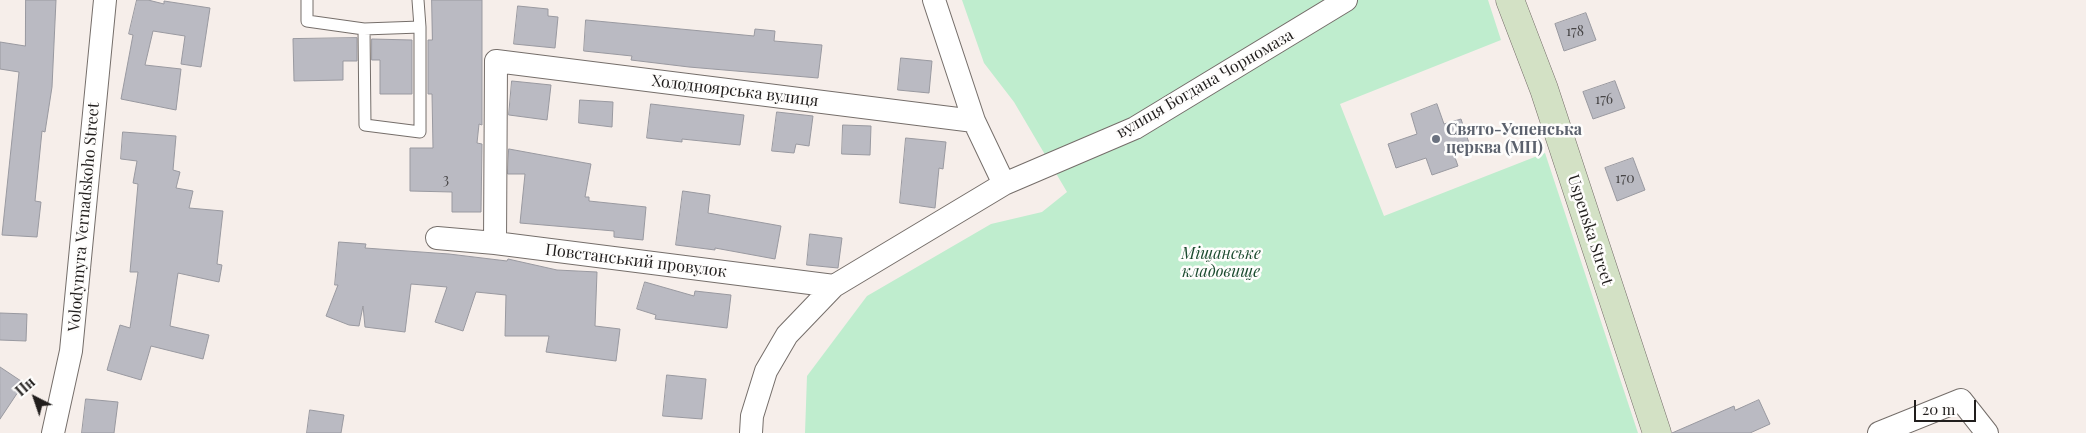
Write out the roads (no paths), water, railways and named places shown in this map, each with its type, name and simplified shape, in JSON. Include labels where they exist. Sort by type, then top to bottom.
[{"type":"street","name":"Volodymyra Vernadskoho Street","points":[[53,433],[71,352],[105,0]]},
{"type":"street","points":[[934,0],[974,121],[1004,184]]},
{"type":"street","name":"вулиця Богдана Чорномаза","points":[[751,433],[752,416],[766,371],[787,335],[834,286],[1004,184],[1135,128],[1346,0]]},
{"type":"street","name":"Uspenska Street","points":[[1510,0],[1544,89],[1657,433]]},
{"type":"street","name":"Холодноярська вулиця","points":[[495,243],[496,61],[974,121]]},
{"type":"street","name":"Повстанський провулок","points":[[438,238],[495,243],[834,286]]},
{"type":"street","points":[[1879,433],[1962,400],[1987,433]]},
{"type":"lane","points":[[308,0],[307,21],[364,29],[420,27]]},
{"type":"lane","points":[[364,29],[364,125],[420,132],[420,27],[418,0]]},
{"type":"place","name":"Свято-Успенська церква (МП)","points":[[1436,139]]},
{"type":"park label","name":"Міщанське кладовище","points":[[1221,263]]}]
